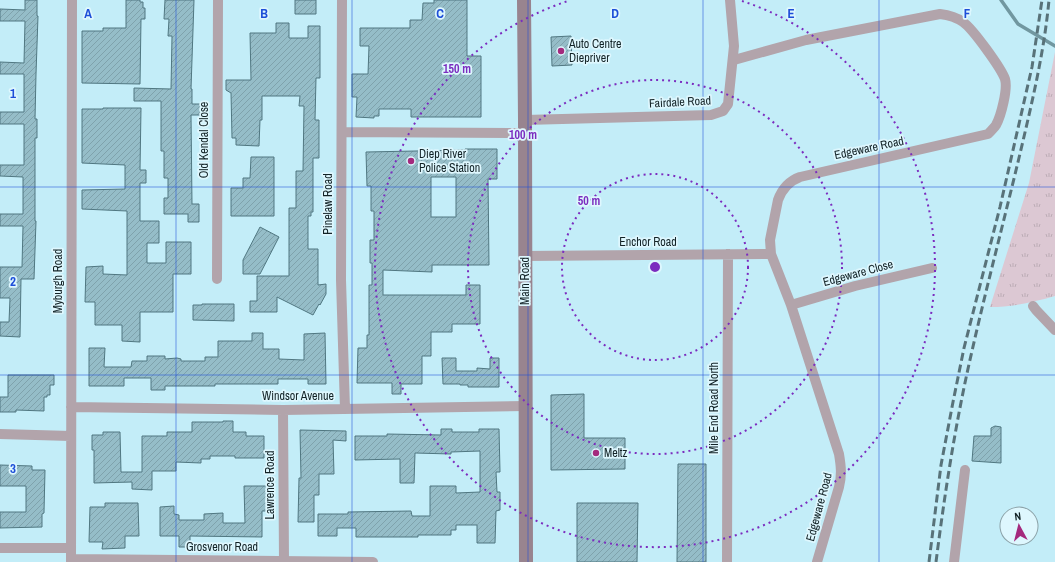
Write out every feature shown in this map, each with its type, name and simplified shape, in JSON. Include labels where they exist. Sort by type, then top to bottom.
[{"type":"main road","name":"Main Road","points":[[524,0],[526,562]]},
{"type":"street","name":"Myburgh Road","points":[[71,561],[72,0]]},
{"type":"street","name":"Old Kendal Close","points":[[217,280],[218,0]]},
{"type":"street","name":"Pinelaw Road","points":[[342,0],[341,280],[345,409]]},
{"type":"street","name":"Fairdale Road","points":[[342,132],[525,127],[717,114],[723,111],[728,104],[734,60],[730,0]]},
{"type":"street","name":"Edgeware Road","points":[[734,60],[806,40],[940,14],[954,17],[962,21],[972,31],[1005,80],[1006,89],[1000,117],[996,126],[988,134],[805,175],[793,180],[780,194],[770,240],[771,254],[790,305],[842,469],[841,482],[817,562]]},
{"type":"street","name":"Mile End Road North","points":[[727,562],[728,254]]},
{"type":"street","name":"Enchor Road","points":[[525,256],[771,254]]},
{"type":"street","name":"Edgeware Close","points":[[790,305],[855,286],[932,268]]},
{"type":"street","points":[[1033,306],[1055,330]]},
{"type":"street","name":"Windsor Avenue","points":[[71,407],[283,410],[526,406]]},
{"type":"street","name":"Lawrence Road","points":[[283,410],[284,561]]},
{"type":"street","points":[[0,434],[71,436]]},
{"type":"street","points":[[954,562],[965,470]]},
{"type":"street","points":[[0,548],[71,548]]},
{"type":"street","name":"Grosvenor Road","points":[[71,561],[373,562]]},
{"type":"green space","points":[[1055,52],[1055,296],[1023,304],[990,307],[1029,183]]},
{"type":"building","points":[[25,0],[37,0],[38,16],[35,119],[37,119],[37,138],[35,138],[36,221],[34,279],[21,279],[20,337],[0,336],[0,322],[9,322],[10,298],[0,298],[0,267],[22,267],[23,226],[0,226],[0,214],[23,214],[23,177],[0,176],[0,165],[24,165],[24,124],[0,124],[0,112],[24,112],[24,74],[0,74],[0,62],[24,63],[25,21],[0,21],[0,9],[25,10]]},
{"type":"building","points":[[126,0],[140,0],[140,2],[143,2],[143,8],[145,8],[145,19],[141,19],[140,84],[82,83],[82,31],[103,31],[103,28],[126,28]]},
{"type":"building","points":[[165,0],[194,0],[191,89],[192,104],[203,104],[203,115],[191,115],[192,204],[199,204],[199,222],[188,222],[188,214],[164,214],[164,198],[168,198],[168,178],[164,178],[164,151],[161,151],[161,101],[134,101],[134,88],[171,89],[172,36],[168,36],[169,19],[164,19]]},
{"type":"building","points":[[295,0],[316,0],[316,14],[295,14]]},
{"type":"building","points":[[434,0],[467,0],[467,56],[481,56],[481,117],[411,117],[411,109],[379,109],[379,116],[374,116],[374,118],[356,117],[357,97],[352,97],[352,74],[368,74],[369,46],[360,46],[360,28],[410,28],[410,20],[422,20],[423,3],[434,3]]},
{"type":"building","points":[[276,23],[289,23],[289,38],[308,38],[308,26],[320,26],[320,78],[316,78],[315,120],[319,120],[319,158],[313,158],[313,212],[311,212],[311,216],[308,216],[308,249],[318,249],[318,285],[326,284],[326,294],[313,315],[277,297],[277,312],[250,312],[250,301],[257,301],[257,276],[289,276],[289,208],[296,208],[296,171],[303,171],[304,106],[299,106],[300,96],[262,96],[262,120],[260,120],[259,146],[236,145],[236,138],[232,138],[231,93],[226,90],[226,80],[251,80],[250,33],[276,33]]},
{"type":"building","name":"Auto Centre Diepriver","points":[[571,36],[572,65],[552,66],[551,37]]},
{"type":"building","points":[[141,108],[140,170],[146,170],[146,183],[140,183],[140,221],[159,221],[159,243],[147,243],[147,263],[166,263],[166,242],[191,242],[191,274],[173,274],[173,312],[140,312],[140,342],[122,341],[122,325],[95,325],[95,302],[85,302],[86,267],[103,266],[103,274],[127,275],[127,211],[82,209],[82,190],[125,189],[125,165],[82,163],[82,109]]},
{"type":"building","points":[[497,149],[497,179],[488,179],[489,265],[432,265],[432,272],[383,270],[383,295],[466,295],[466,285],[480,285],[480,324],[452,324],[452,332],[431,332],[431,356],[422,356],[422,384],[401,384],[401,394],[392,394],[392,383],[357,383],[358,348],[367,348],[367,335],[369,335],[369,285],[372,285],[370,240],[374,240],[374,211],[371,211],[371,186],[367,186],[366,152]],"holes":[[[431,177],[456,177],[456,217],[431,217]]]},
{"type":"building","points":[[251,157],[274,157],[274,216],[231,216],[231,188],[243,188],[243,178],[250,178]]},
{"type":"building","points":[[260,227],[279,237],[260,274],[243,274],[243,260]]},
{"type":"building","points":[[234,304],[234,321],[193,320],[193,305]]},
{"type":"building","points":[[252,333],[263,333],[263,349],[279,349],[279,359],[304,360],[304,334],[325,333],[326,384],[308,384],[308,379],[278,379],[278,384],[165,386],[165,390],[151,390],[151,378],[124,378],[124,386],[89,386],[89,348],[105,348],[104,367],[131,367],[132,361],[147,361],[147,356],[165,356],[165,359],[177,358],[181,359],[181,361],[205,361],[205,357],[218,357],[218,341],[252,341]]},
{"type":"building","points":[[442,358],[456,358],[456,371],[477,371],[477,368],[490,369],[490,358],[499,358],[499,387],[468,387],[468,385],[460,384],[443,384]]},
{"type":"building","points":[[8,375],[54,375],[54,385],[50,385],[50,395],[44,397],[44,411],[16,410],[16,412],[0,412],[0,397],[8,397]]},
{"type":"building","points":[[584,394],[584,438],[625,438],[625,469],[551,470],[551,395]]},
{"type":"building","points":[[233,421],[233,432],[246,432],[246,436],[264,436],[264,458],[210,456],[210,459],[201,459],[201,463],[176,462],[176,471],[152,471],[152,490],[132,489],[132,482],[94,483],[94,450],[92,450],[92,435],[103,435],[103,432],[120,432],[121,472],[142,472],[142,436],[167,436],[167,432],[192,432],[192,422]]},
{"type":"building","points":[[995,426],[1001,427],[1001,463],[972,461],[974,436],[991,436],[991,428]]},
{"type":"building","points":[[441,429],[452,429],[452,432],[479,432],[479,429],[499,429],[500,472],[496,472],[497,492],[500,492],[500,510],[496,511],[495,543],[477,543],[477,525],[456,525],[456,530],[451,530],[451,535],[418,535],[418,537],[356,537],[356,528],[337,528],[337,536],[318,536],[318,514],[411,511],[412,516],[430,516],[430,486],[456,486],[456,493],[480,492],[480,451],[451,452],[451,454],[415,453],[414,483],[400,483],[400,459],[355,460],[355,436],[387,436],[387,434],[441,435]]},
{"type":"building","points":[[300,430],[346,431],[346,441],[333,440],[334,474],[319,474],[319,495],[314,495],[314,522],[298,522],[299,478],[301,478]]},
{"type":"building","points":[[678,464],[706,464],[706,562],[677,562]]},
{"type":"building","points":[[0,465],[32,466],[32,470],[45,470],[44,513],[42,514],[42,527],[0,528],[0,512],[26,512],[26,486],[0,486]]},
{"type":"building","points":[[244,486],[272,486],[272,511],[262,511],[262,537],[190,536],[190,547],[179,547],[179,536],[160,536],[160,507],[174,506],[174,514],[179,515],[179,520],[204,520],[204,514],[223,513],[223,523],[245,523]]},
{"type":"building","points":[[105,503],[138,503],[139,536],[125,536],[125,548],[102,549],[103,542],[89,542],[90,507],[105,507]]},
{"type":"building","points":[[577,503],[638,503],[637,562],[577,562]]},
{"type":"waterway","points":[[1001,0],[1018,24],[1055,46]]},
{"type":"railway","points":[[929,562],[941,465],[953,402],[964,348],[1000,207],[1032,67],[1042,0]]},
{"type":"railway","points":[[936,562],[947,482],[966,377],[1033,96],[1043,48],[1049,0]]},
{"type":"place","name":"Auto Centre Diepriver","points":[[561,51]]},
{"type":"place","name":"Diep River Police Station","points":[[411,161]]},
{"type":"place","name":"Meltz","points":[[596,453]]}]
